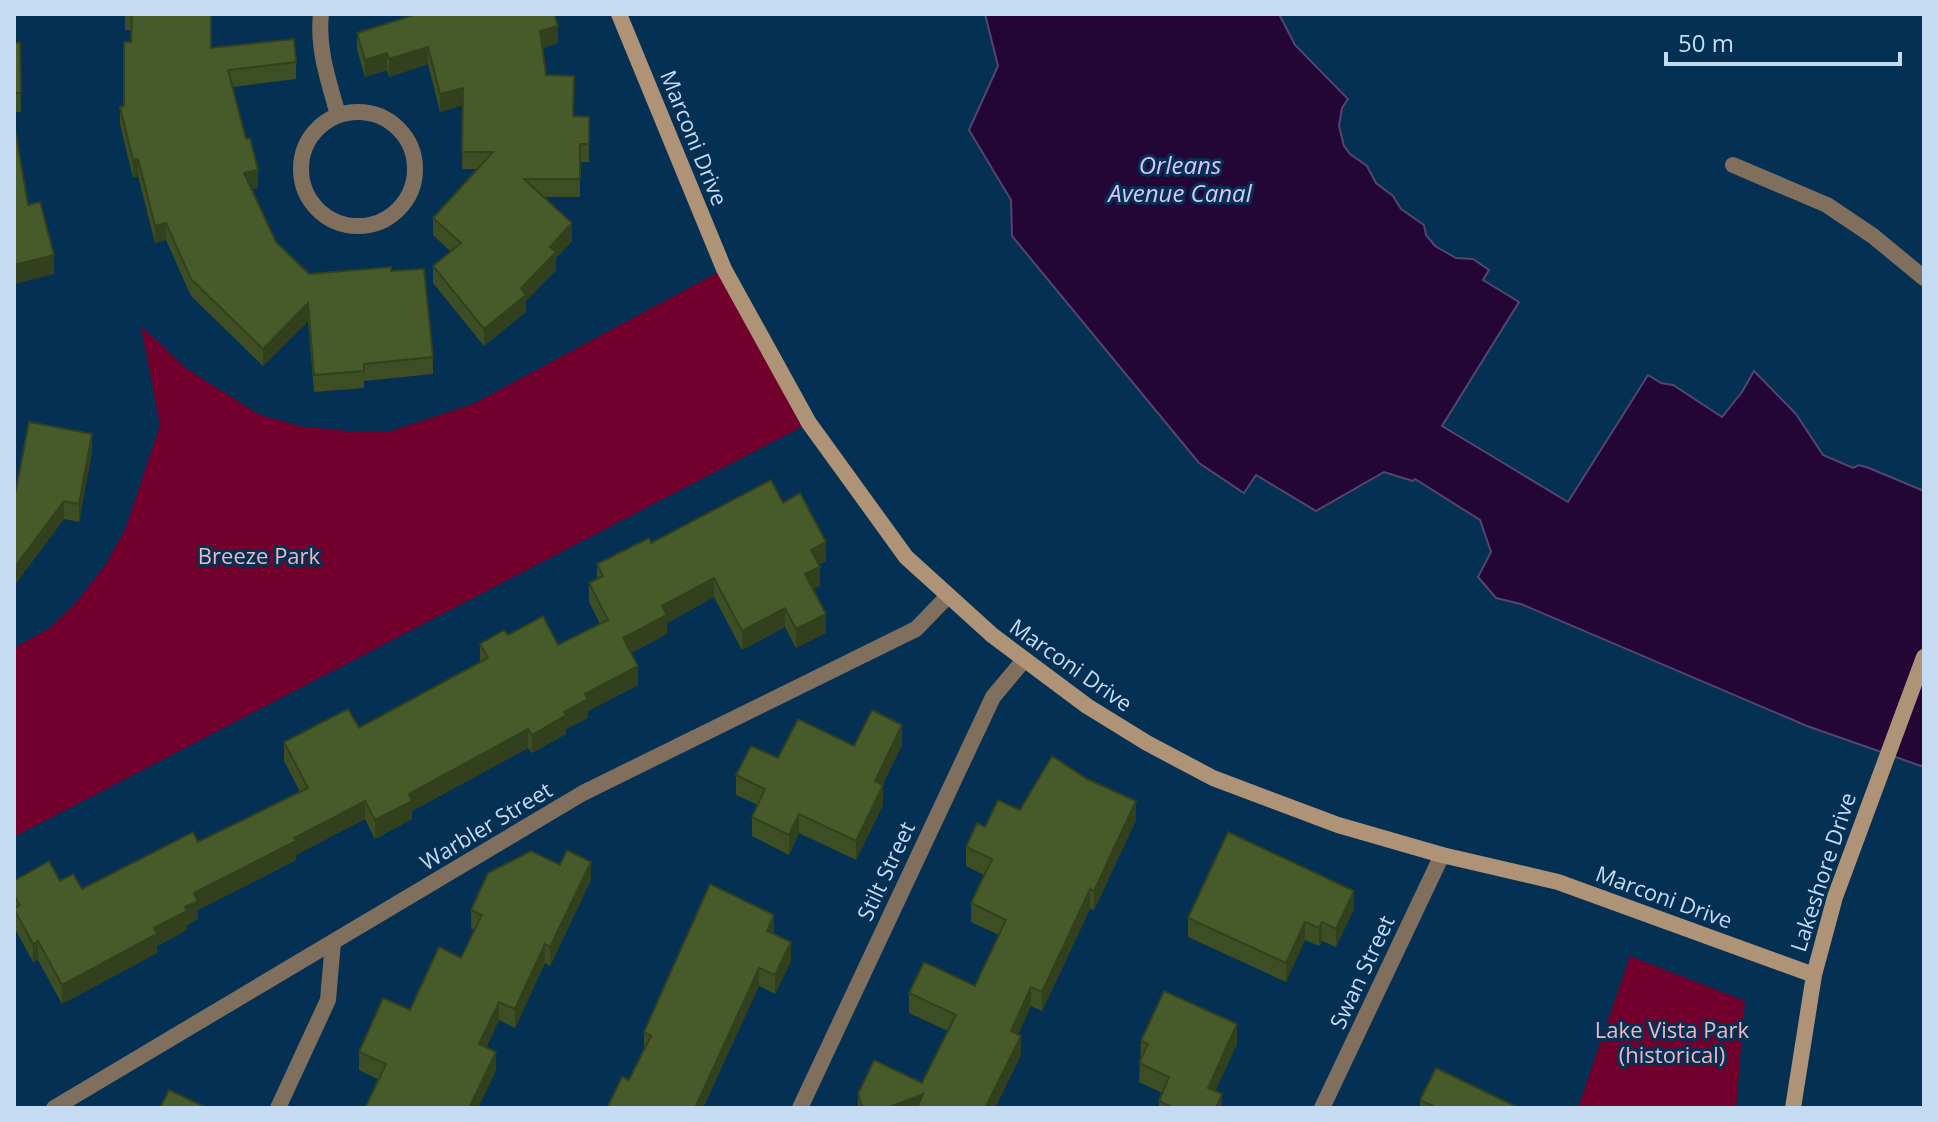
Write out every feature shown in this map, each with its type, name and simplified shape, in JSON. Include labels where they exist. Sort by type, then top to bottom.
[{"type":"street","points":[[321,14],[324,66],[338,115]]},
{"type":"street","name":"Marconi Drive","points":[[619,14],[724,269],[809,423],[906,557],[947,597],[1024,660],[1087,706],[1213,778],[1309,815],[1442,855],[1558,882],[1814,975]]},
{"type":"street","points":[[364,113],[388,120],[411,145],[415,179],[410,195],[400,210],[370,226],[353,227],[328,218],[310,201],[303,185],[301,168],[311,136],[338,115],[364,113]]},
{"type":"street","points":[[1733,165],[1827,205],[1873,236],[1924,278]]},
{"type":"street","name":"Warbler Street","points":[[54,1108],[583,793],[916,629],[947,597]]},
{"type":"street","name":"Lakeshore Drive","points":[[1793,1108],[1814,975],[1835,897],[1924,657]]},
{"type":"street","name":"Stilt Street","points":[[800,1108],[993,697],[1024,660]]},
{"type":"street","name":"Swan Street","points":[[1322,1108],[1442,855]]},
{"type":"street","points":[[278,1108],[328,1000],[333,942]]},
{"type":"green space","name":"Breeze Park","points":[[724,269],[809,423],[14,837],[14,648],[48,629],[75,604],[106,564],[126,527],[160,425],[141,326],[187,369],[258,414],[299,426],[391,431],[473,404]]},
{"type":"green space","name":"Lake Vista Park (historical)","points":[[1630,956],[1745,1001],[1736,1108],[1578,1108]]},
{"type":"water","name":"Orleans Avenue Canal","points":[[985,14],[1279,14],[1295,45],[1348,99],[1342,108],[1339,126],[1344,146],[1350,154],[1367,166],[1376,183],[1393,196],[1401,209],[1424,225],[1426,235],[1435,246],[1456,258],[1473,259],[1489,270],[1483,280],[1519,302],[1442,426],[1568,502],[1648,375],[1661,383],[1673,385],[1722,417],[1754,371],[1796,414],[1823,455],[1853,468],[1859,465],[1869,468],[1924,491],[1924,767],[1807,726],[1521,604],[1496,598],[1478,577],[1491,552],[1480,520],[1415,479],[1384,472],[1316,511],[1256,475],[1244,493],[1199,463],[1012,236],[1011,200],[969,130],[998,66]]},
{"type":"building","points":[[132,14],[211,14],[211,48],[294,39],[296,62],[228,70],[246,139],[250,138],[258,170],[244,173],[276,242],[309,274],[391,267],[391,271],[424,269],[433,357],[364,364],[364,371],[314,375],[308,303],[263,349],[191,279],[166,223],[155,226],[138,159],[133,160],[120,107],[124,106],[124,42],[131,42]]},
{"type":"building","points":[[417,14],[554,14],[558,26],[540,31],[546,75],[574,76],[573,116],[589,117],[589,144],[580,144],[580,179],[524,179],[572,223],[550,247],[556,252],[521,288],[526,295],[484,329],[433,266],[461,243],[433,218],[493,152],[462,152],[463,88],[440,94],[428,47],[389,59],[387,53],[365,60],[357,33]]},
{"type":"building","points":[[14,43],[20,43],[21,93],[14,93]]},
{"type":"building","points":[[14,123],[28,205],[40,202],[54,255],[14,265]]},
{"type":"building","points":[[29,422],[92,434],[79,504],[64,501],[14,568],[14,489]]},
{"type":"building","points":[[771,480],[783,503],[800,493],[826,542],[811,550],[820,567],[805,574],[826,614],[796,629],[785,608],[742,631],[714,578],[662,606],[667,615],[623,638],[638,666],[585,694],[588,699],[532,735],[528,729],[409,794],[412,801],[375,820],[365,801],[294,838],[296,841],[194,893],[198,901],[185,907],[187,911],[154,928],[157,934],[62,985],[38,941],[33,944],[14,909],[20,905],[14,895],[14,881],[49,861],[60,881],[73,874],[82,889],[193,832],[198,842],[308,788],[284,742],[348,709],[359,728],[488,658],[480,644],[504,630],[508,635],[543,616],[558,645],[608,620],[589,583],[603,576],[597,564],[649,538],[651,543]]},
{"type":"building","points":[[872,710],[902,725],[875,781],[883,785],[856,841],[799,814],[789,835],[752,817],[765,789],[736,775],[751,746],[778,758],[798,719],[854,746]]},
{"type":"building","points":[[1052,756],[1087,779],[1136,801],[1094,891],[1090,889],[1042,992],[1031,987],[1011,1031],[1021,1036],[985,1108],[917,1108],[923,1094],[887,1108],[862,1106],[858,1094],[874,1060],[922,1083],[956,1015],[909,993],[924,962],[975,986],[1006,920],[971,903],[992,859],[966,847],[977,823],[985,827],[998,800],[1020,810]]},
{"type":"building","points":[[1228,832],[1354,891],[1336,929],[1322,922],[1319,928],[1305,922],[1286,963],[1188,918]]},
{"type":"building","points":[[567,850],[591,862],[550,947],[545,944],[515,1009],[499,1002],[479,1044],[496,1052],[469,1108],[365,1108],[386,1064],[359,1052],[383,998],[410,1010],[439,947],[461,958],[482,915],[471,910],[488,873],[531,851],[560,865]]},
{"type":"building","points":[[710,884],[774,915],[767,931],[791,942],[775,975],[759,968],[695,1108],[607,1108],[622,1077],[629,1080],[651,1036],[644,1032]]},
{"type":"building","points":[[1164,991],[1237,1024],[1208,1088],[1222,1094],[1216,1108],[1174,1108],[1159,1101],[1169,1077],[1139,1063],[1148,1044],[1141,1041]]},
{"type":"building","points":[[1436,1068],[1519,1108],[1437,1108],[1420,1100]]},
{"type":"building","points":[[169,1090],[207,1108],[160,1108]]}]
